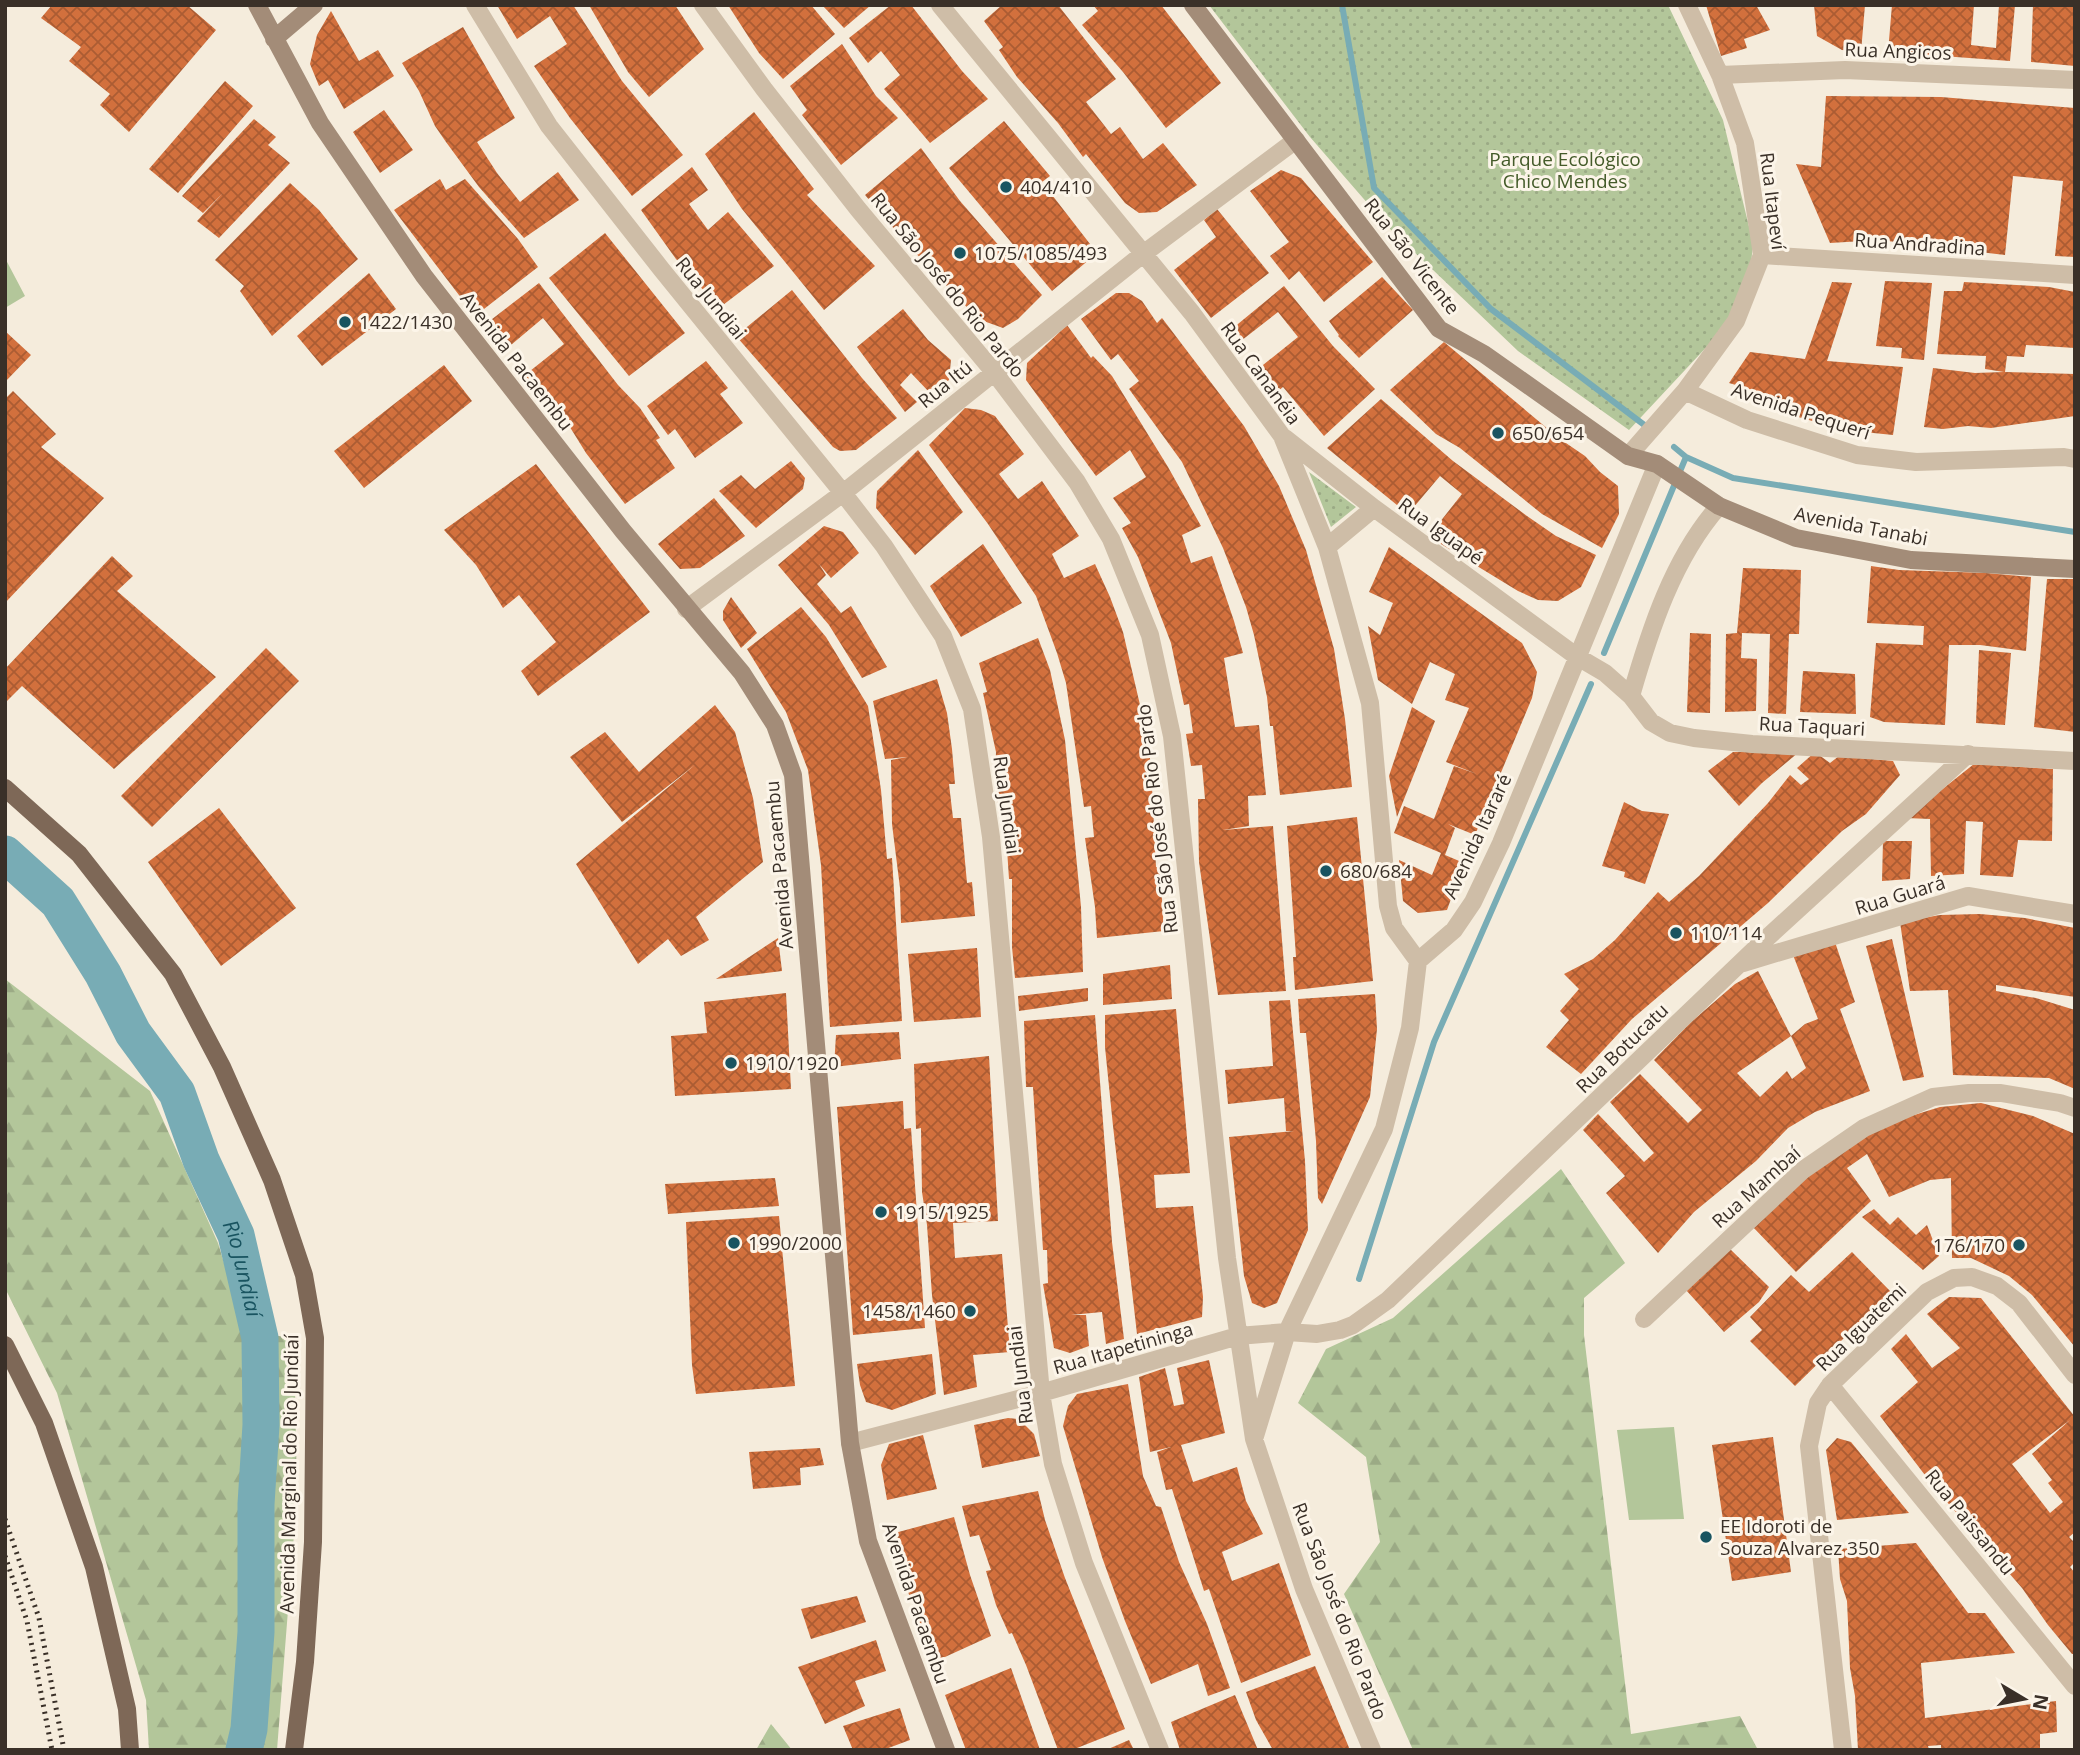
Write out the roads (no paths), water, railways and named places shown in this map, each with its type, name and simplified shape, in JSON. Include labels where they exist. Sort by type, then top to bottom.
[{"type":"main road","name":"Avenida Pacaembu","points":[[257,5],[320,123],[424,276],[533,418],[686,609],[742,673],[775,725],[793,775],[849,1443],[868,1541],[946,1750]]},
{"type":"main road","points":[[274,39],[314,5]]},
{"type":"main road","name":"Rua São Vicente","points":[[1193,5],[1439,329],[1484,354],[1628,456],[1657,464]]},
{"type":"main road","name":"Avenida Tanabi","points":[[1657,464],[1719,506],[1797,538],[1911,560],[2075,569]]},
{"type":"main road","name":"Avenida Marginal do Rio Jundiaí","points":[[5,788],[79,854],[173,974],[222,1067],[272,1180],[304,1275],[315,1338],[313,1542],[305,1661],[294,1750]]},
{"type":"main road","points":[[5,1345],[44,1423],[94,1567],[127,1709],[130,1750]]},
{"type":"street","name":"Rua Jundiai","points":[[475,5],[549,126],[662,271],[844,492],[884,546],[943,636],[972,709],[991,837],[1041,1393],[1053,1464],[1084,1563],[1160,1750]]},
{"type":"street","name":"Rua São José do Rio Pardo","points":[[703,5],[764,89],[858,209],[994,372],[1077,482],[1111,539],[1150,635],[1172,736],[1227,1258],[1254,1439],[1304,1589],[1372,1750]]},
{"type":"street","name":"Rua Cananéia","points":[[940,5],[1192,313],[1282,436],[1327,547],[1370,703],[1388,906],[1394,928],[1418,961]]},
{"type":"street","name":"Rua Itapeví","points":[[1628,456],[1685,391],[1736,321],[1762,255],[1745,143],[1720,75],[1687,5]]},
{"type":"street","name":"Rua Angicos","points":[[1720,75],[1845,70],[2075,80]]},
{"type":"street","name":"Rua Itú","points":[[686,609],[844,492],[1143,254],[1296,140]]},
{"type":"street","name":"Rua Andradina","points":[[1762,255],[2075,275]]},
{"type":"street","name":"Avenida Pequerí","points":[[1685,391],[1747,420],[1857,455],[1916,462],[2071,456]]},
{"type":"street","name":"Rua Iguapé","points":[[1282,436],[1374,508],[1576,656]]},
{"type":"street","name":"Avenida Itararé","points":[[1418,961],[1454,930],[1473,902],[1501,843],[1657,464]]},
{"type":"street","points":[[1631,696],[1649,635],[1675,574],[1704,523],[1719,506]]},
{"type":"street","points":[[1327,547],[1374,508]]},
{"type":"street","name":"Rua Taquari","points":[[1576,656],[1605,674],[1631,696],[1651,722],[1670,733],[1752,744],[2075,761]]},
{"type":"street","name":"Rua Botucatu","points":[[1287,1332],[1317,1334],[1340,1330],[1353,1325],[1388,1300],[1741,964],[1968,754]]},
{"type":"street","name":"Rua Guará","points":[[1741,964],[1968,896],[2075,914]]},
{"type":"street","points":[[1254,1439],[1287,1332],[1384,1129],[1410,1028],[1418,961]]},
{"type":"street","name":"Rua Mambaí","points":[[1644,1319],[1803,1170],[1864,1128],[1933,1097],[1969,1093],[2001,1093],[2075,1108]]},
{"type":"street","name":"Rua Iguatemi","points":[[1843,1750],[1809,1446],[1818,1404],[1830,1385],[1927,1292],[1954,1278],[1963,1277],[1972,1277],[1997,1286],[2019,1303],[2075,1376]]},
{"type":"street","name":"Rua Itapetininga","points":[[849,1443],[1041,1393],[1238,1336],[1287,1332]]},
{"type":"street","name":"Rua Paissandu","points":[[1830,1385],[2075,1686]]},
{"type":"waterway","points":[[1342,5],[1374,188],[1491,309],[1647,427]]},
{"type":"waterway","points":[[1674,447],[1686,457],[1733,478],[2075,532]]},
{"type":"waterway","points":[[1604,653],[1686,457]]},
{"type":"waterway","points":[[1359,1279],[1434,1042],[1591,684]]},
{"type":"waterway","name":"Rio Jundiaí","points":[[5,854],[58,902],[103,974],[133,1033],[177,1093],[201,1160],[236,1235],[260,1338],[261,1425],[256,1504],[256,1632],[249,1729],[244,1750]]},
{"type":"railway","points":[[5,1519],[39,1618],[64,1750]]},
{"type":"railway","points":[[5,1556],[27,1621],[52,1750]]},
{"type":"place","name":"404/410","points":[[1006,187]]},
{"type":"place","name":"1075/1085/493","points":[[960,253]]},
{"type":"place","name":"1422/1430","points":[[345,322]]},
{"type":"place","name":"650/654","points":[[1498,433]]},
{"type":"place","name":"680/684","points":[[1326,871]]},
{"type":"place","name":"110/114","points":[[1676,933]]},
{"type":"place","name":"1910/1920","points":[[731,1063]]},
{"type":"place","name":"1915/1925","points":[[881,1212]]},
{"type":"place","name":"1990/2000","points":[[734,1243]]},
{"type":"place","name":"176/170","points":[[2019,1245]]},
{"type":"place","name":"1458/1460","points":[[970,1311]]},
{"type":"place","name":"EE Idoroti de Souza Alvarez 350","points":[[1706,1537]]},
{"type":"park label","name":"Parque Ecológico Chico Mendes","points":[[1565,170]]}]
